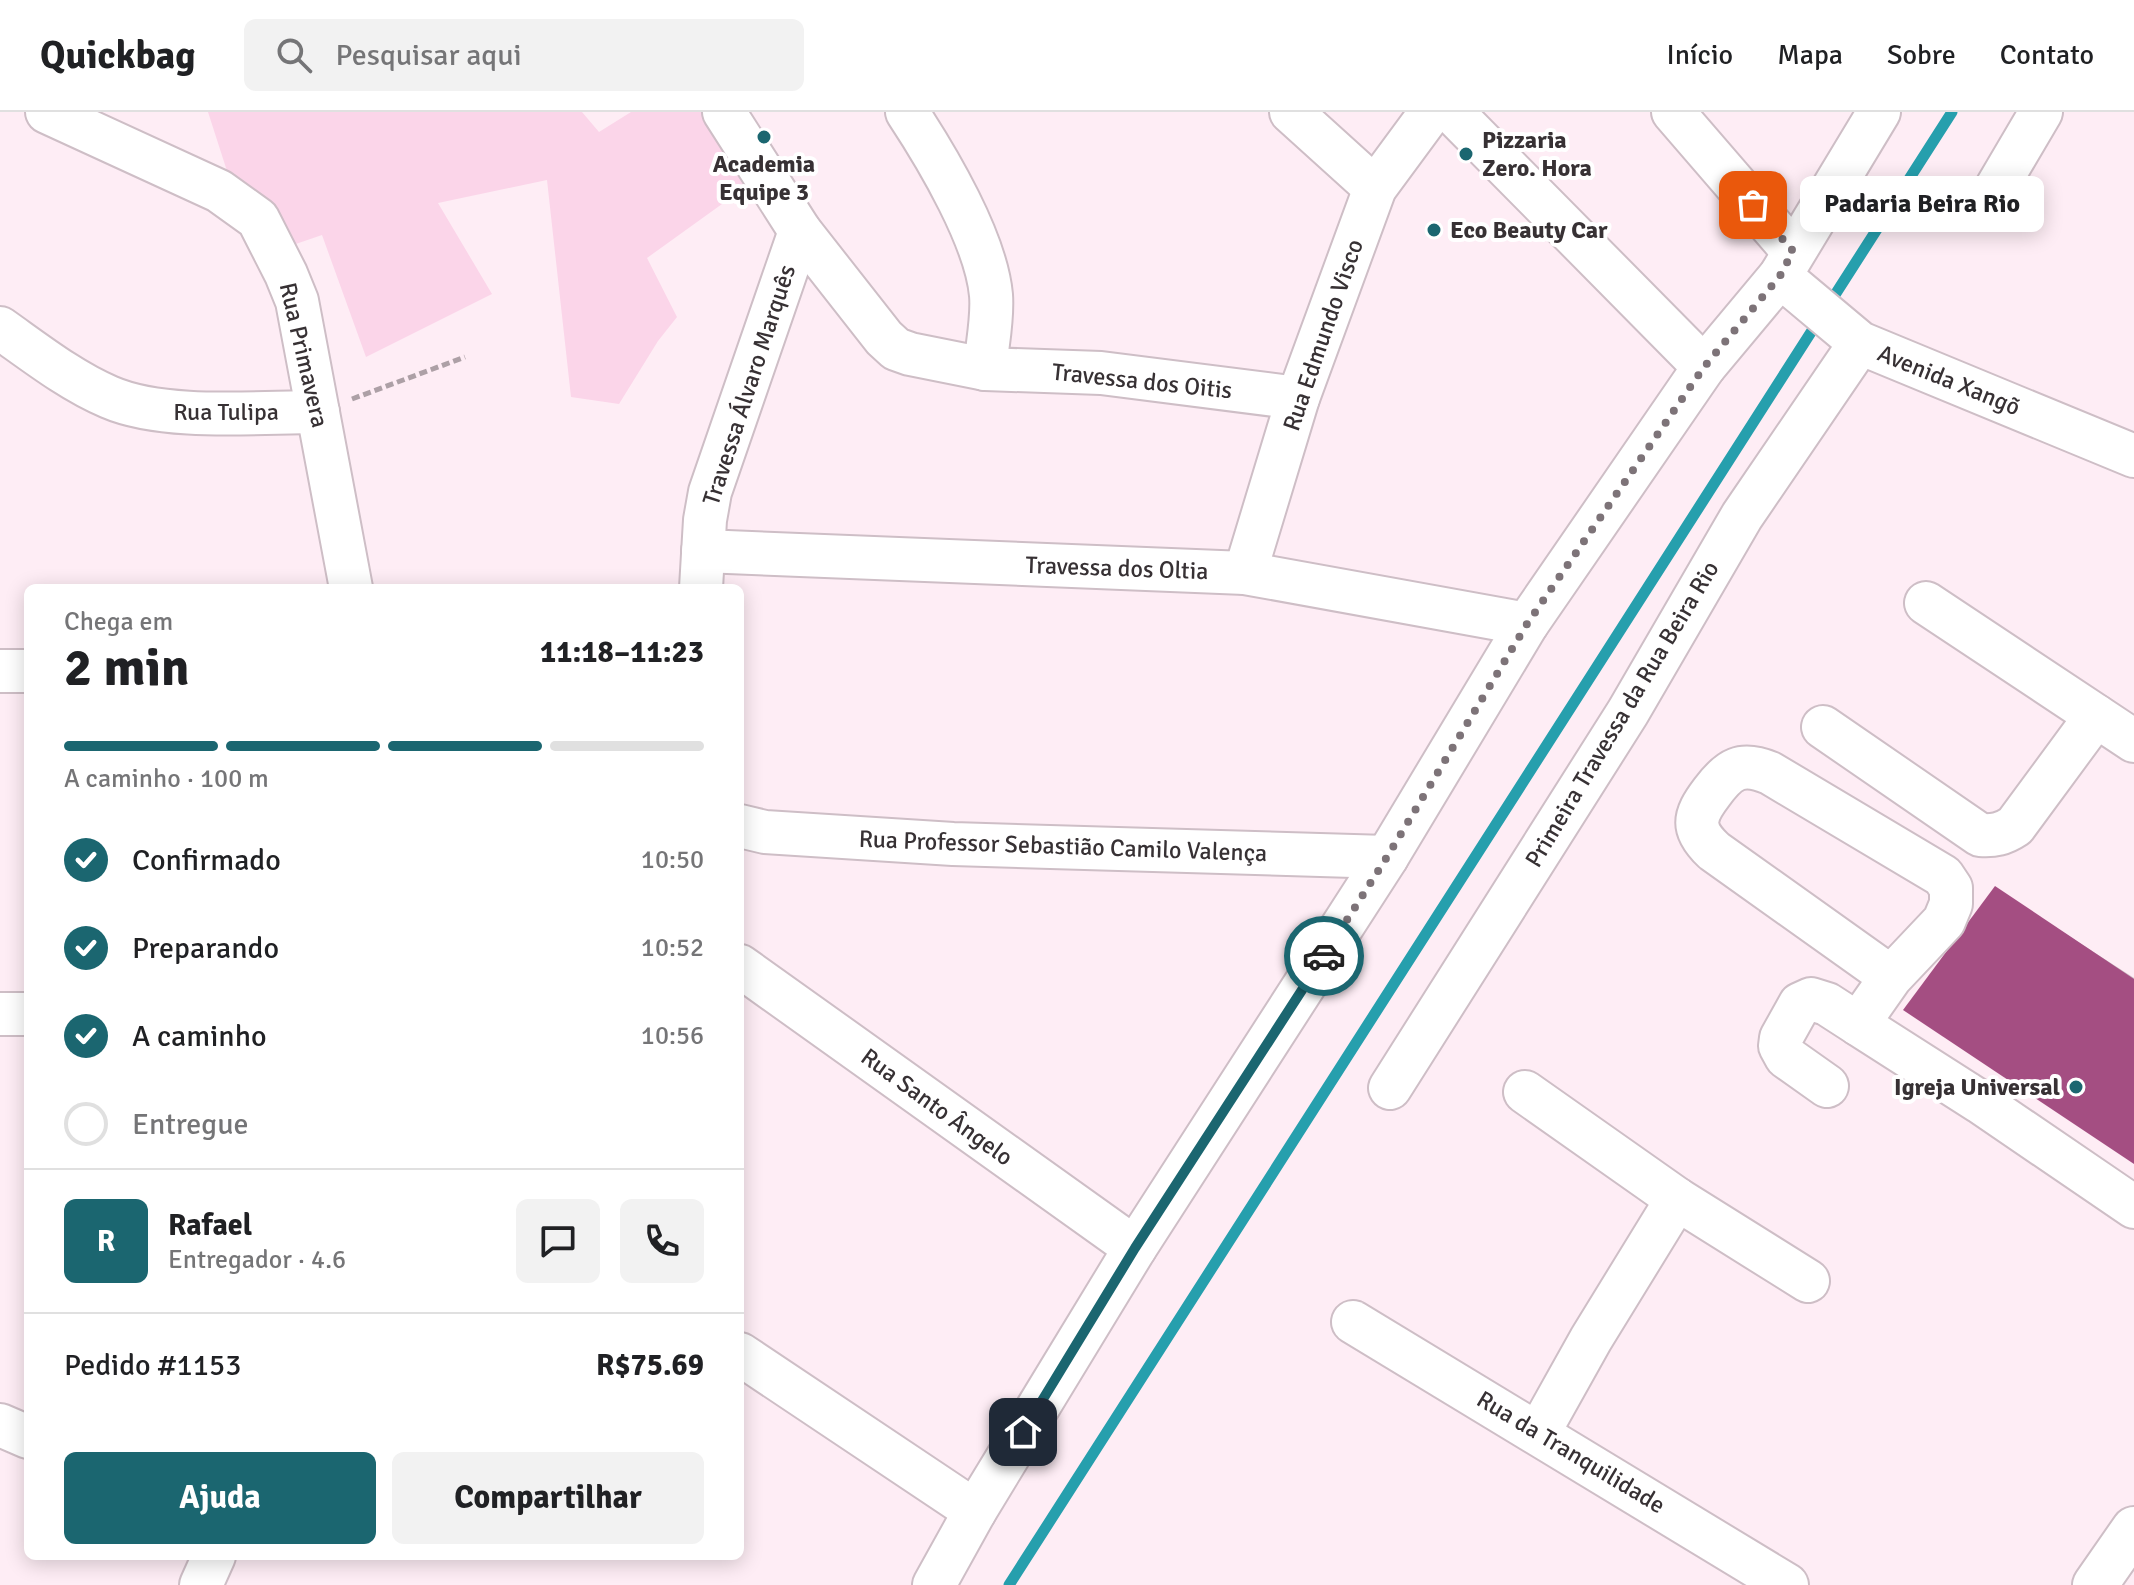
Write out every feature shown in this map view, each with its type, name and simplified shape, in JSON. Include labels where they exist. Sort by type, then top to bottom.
[{"type":"main road","points":[[2095,1585],[2134,1529]]},
{"type":"street","name":"Rua Primavera","points":[[47,112],[219,191],[258,219],[297,301],[350,584]]},
{"type":"street","name":"Travessa dos Oitis","points":[[724,112],[800,231],[896,349],[985,369],[1101,373],[1298,398]]},
{"type":"street","points":[[907,112],[930,147],[958,201],[988,272],[991,299],[985,369]]},
{"type":"street","points":[[1291,112],[1375,188]]},
{"type":"street","name":"Rua Edmundo Visco","points":[[1245,573],[1298,398],[1375,188],[1431,112]]},
{"type":"street","points":[[1452,112],[1704,367]]},
{"type":"street","name":"Avenida Xangõ","points":[[1673,112],[1791,274],[1856,340],[2134,456]]},
{"type":"street","points":[[934,1585],[975,1511],[1135,1248],[1387,857],[1527,624],[1704,367],[1791,274],[1879,112]]},
{"type":"street","points":[[1991,197],[2041,112]]},
{"type":"street","name":"Travessa Álvaro Marquês","points":[[702,569],[710,492],[800,231]]},
{"type":"street","name":"Rua Tulipa","points":[[0,328],[109,397],[136,406],[164,412],[318,412]]},
{"type":"street","name":"Primeira Travessa da Rua Beira Rio","points":[[1390,1088],[1628,712],[1742,516],[1856,340]]},
{"type":"street","name":"Travessa dos Oltia","points":[[702,569],[1245,573],[1527,624]]},
{"type":"street","points":[[1926,603],[2134,741]]},
{"type":"street","points":[[0,671],[24,671]]},
{"type":"street","points":[[1823,727],[1980,835],[1992,836],[2005,833],[2015,826],[2096,716]]},
{"type":"street","points":[[1858,1024],[1891,977],[1944,921],[1951,904],[1951,888],[1943,876],[1770,773],[1757,768],[1742,768],[1726,773],[1698,811],[1697,825],[1701,839],[1891,977]]},
{"type":"street","name":"Rua Professor Sebastião Camilo Valença","points":[[744,827],[765,832],[953,844],[1387,857]]},
{"type":"street","name":"Rua Santo Ângelo","points":[[744,969],[1135,1248]]},
{"type":"street","points":[[1827,1086],[1786,1057],[1780,1046],[1781,1038],[1800,1004],[1811,999],[1827,1004],[1980,1102],[2134,1207]]},
{"type":"street","points":[[0,1014],[24,1014]]},
{"type":"street","points":[[1525,1092],[1677,1199],[1808,1281]]},
{"type":"street","points":[[1539,1432],[1591,1339],[1677,1199]]},
{"type":"street","name":"Rua da Tranquilidade","points":[[1353,1322],[1787,1585]]},
{"type":"street","points":[[746,1365],[975,1511]]},
{"type":"street","points":[[0,1425],[24,1435]]},
{"type":"street","points":[[201,1585],[212,1560]]},
{"type":"path","points":[[318,412],[465,357]]},
{"type":"shaded area","points":[[208,112],[582,112],[599,132],[631,112],[716,112],[754,181],[647,258],[677,317],[658,341],[619,404],[571,397],[547,180],[438,203],[492,294],[366,357],[322,235],[255,258]]},
{"type":"building","name":"Igreja Universal","points":[[1995,886],[2134,979],[2134,1164],[1903,1010]]},
{"type":"waterway","points":[[1009,1585],[1952,112]]},
{"type":"way so far","points":[[1324,956],[1527,624],[1704,367],[1780,276],[1793,251],[1753,205]]},
{"type":"place","name":"Academia Equipe 3","points":[[764,137]]},
{"type":"place","name":"Pizzaria Zero. Hora","points":[[1466,154]]},
{"type":"place","name":"Padaria Beira Rio","points":[[1753,205]]},
{"type":"place","name":"Eco Beauty Car","points":[[1434,230]]},
{"type":"place","name":"Igreja Universal","points":[[2076,1087]]},
{"type":"route","points":[[1023,1432],[1135,1248],[1324,956]]}]
